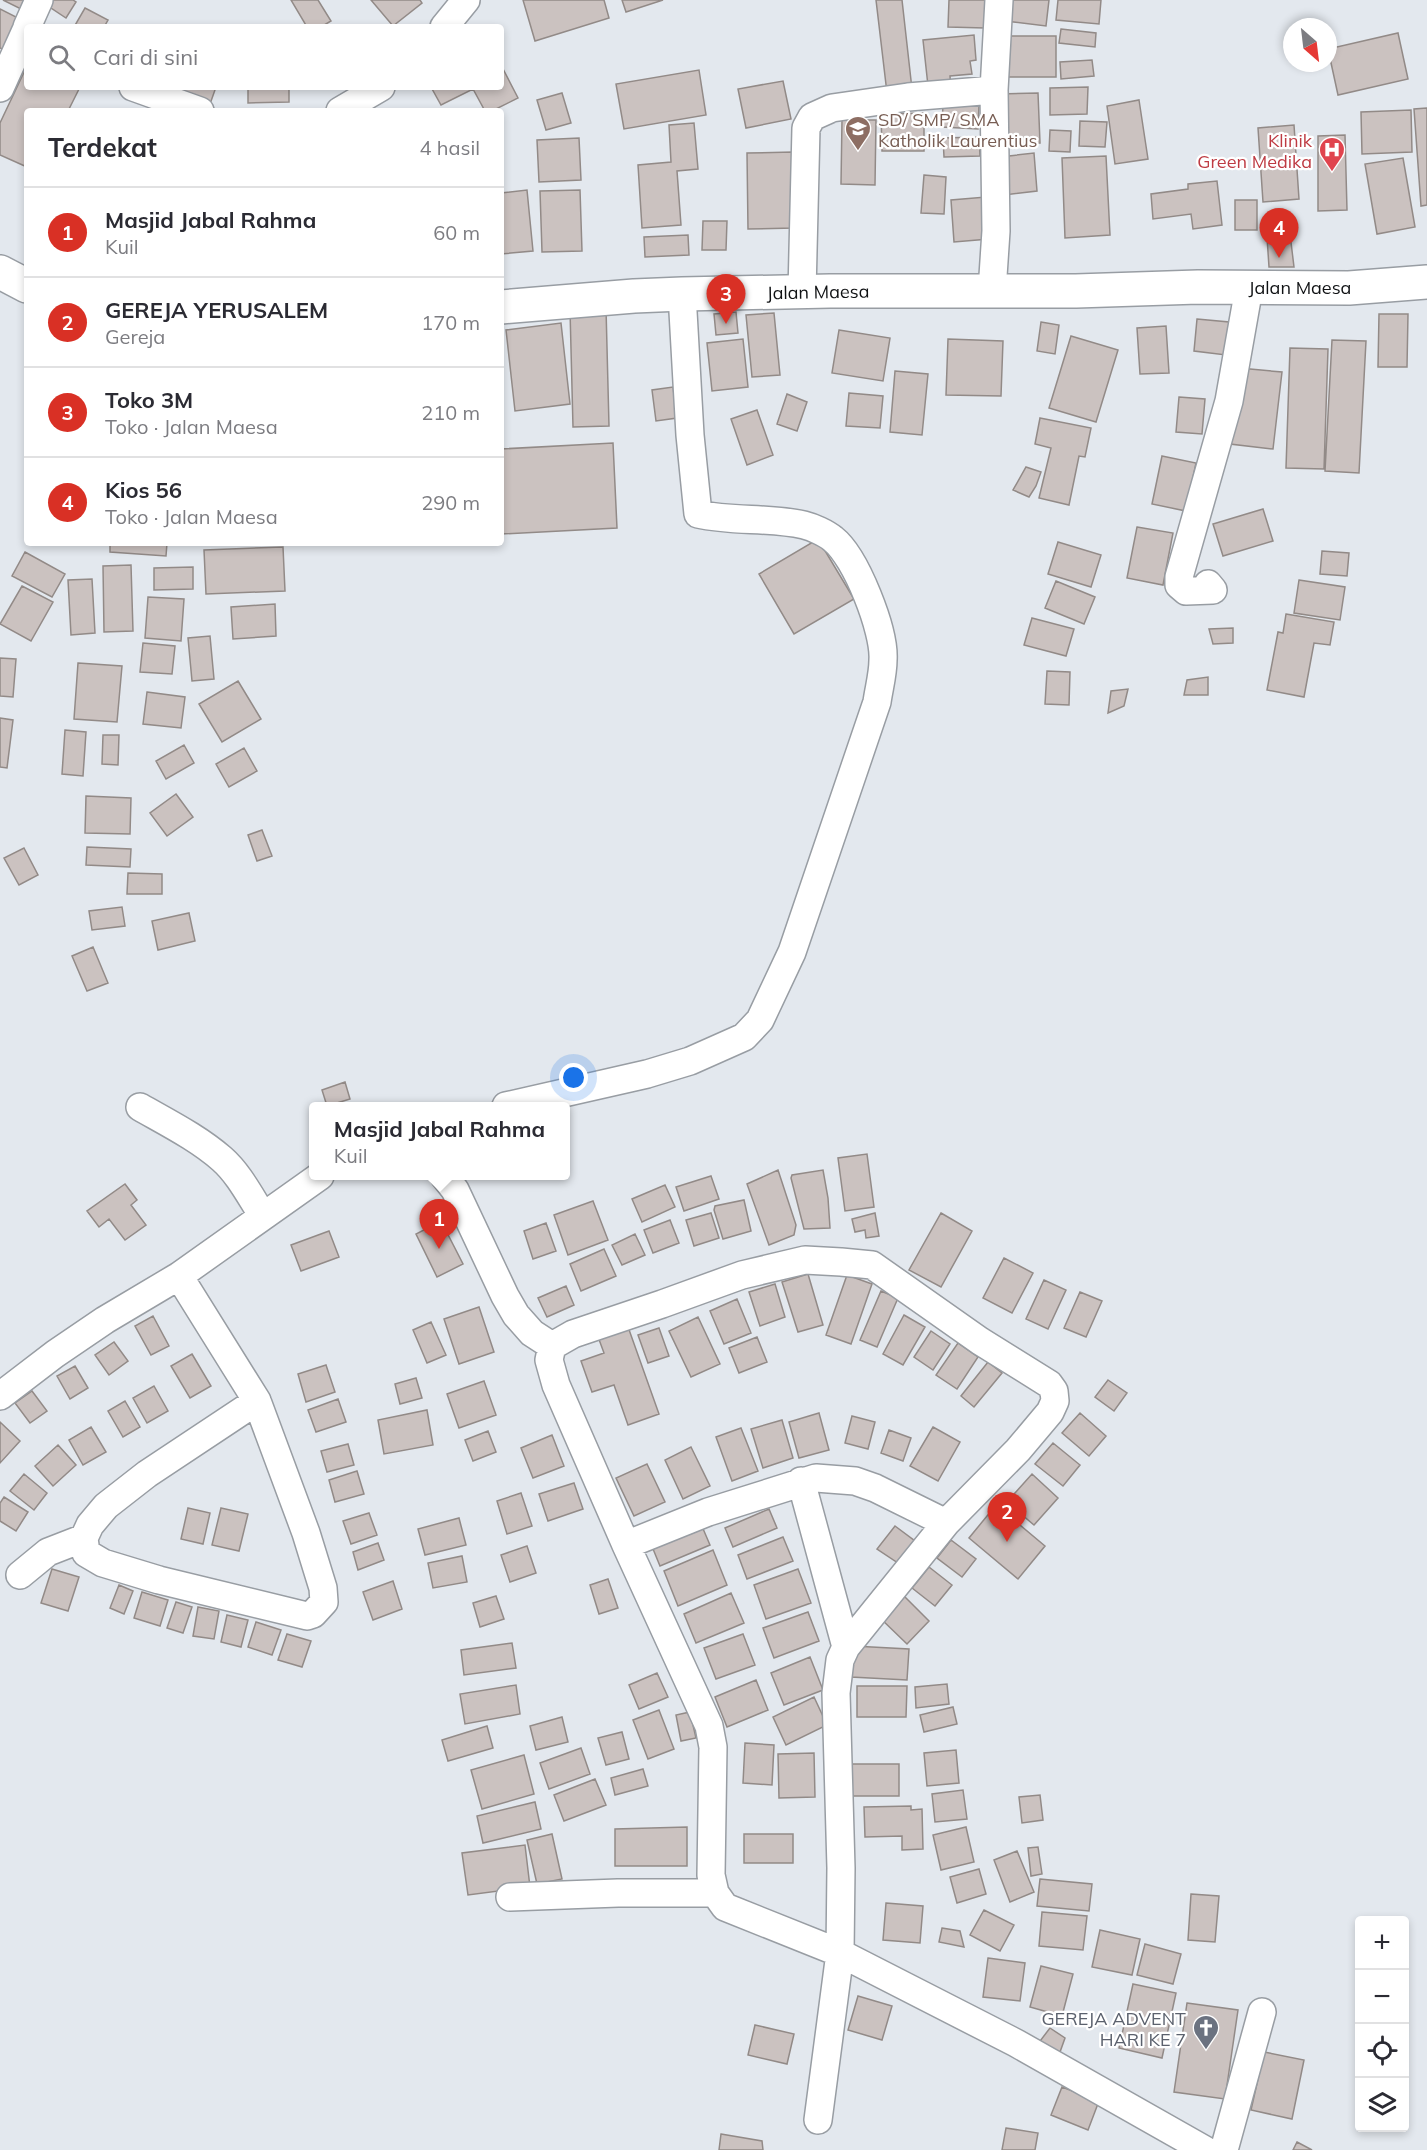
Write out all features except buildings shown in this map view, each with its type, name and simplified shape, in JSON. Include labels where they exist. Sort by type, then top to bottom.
[{"type":"street","points":[[29,24],[39,0]]},
{"type":"street","points":[[446,24],[466,0]]},
{"type":"street","points":[[992,291],[996,231],[994,90],[999,0]]},
{"type":"street","points":[[0,88],[24,35]]},
{"type":"street","points":[[141,90],[192,108]]},
{"type":"street","points":[[345,108],[376,90]]},
{"type":"street","points":[[802,292],[806,128],[812,117],[832,108],[908,97],[994,90]]},
{"type":"street","points":[[0,272],[24,284]]},
{"type":"street","name":"Jalan Maesa","points":[[504,307],[682,294],[1349,288],[1427,282]]},
{"type":"street","points":[[1208,584],[1213,590],[1186,591],[1179,585],[1179,577],[1229,401],[1249,288]]},
{"type":"street","points":[[527,1102],[647,1074],[690,1061],[744,1037],[760,1020],[792,952],[877,702],[884,659],[875,613],[848,557],[833,539],[806,525],[770,519],[713,518],[698,514],[690,435],[682,294]]},
{"type":"street","points":[[140,1107],[179,1129],[223,1160],[237,1175],[262,1216]]},
{"type":"street","points":[[0,1396],[55,1354],[105,1320],[178,1276],[314,1180]]},
{"type":"street","points":[[447,1180],[455,1190],[516,1315],[532,1333],[552,1346]]},
{"type":"street","points":[[818,2120],[840,1953],[836,1693],[840,1660],[846,1647],[946,1523],[1018,1450],[1050,1412],[1055,1401],[1054,1390],[1049,1384],[980,1341],[872,1265],[805,1260],[742,1275],[573,1334],[552,1346],[549,1360],[556,1385],[709,1726],[713,1747],[711,1875],[715,1893],[725,1907],[840,1953],[1016,2043],[1205,2150]]},
{"type":"street","points":[[178,1276],[257,1401],[306,1533],[323,1588],[324,1602],[314,1614],[307,1616],[159,1580],[103,1563],[86,1553],[84,1538],[90,1525],[106,1506],[147,1474],[257,1401]]},
{"type":"street","points":[[626,1545],[690,1519],[816,1478],[855,1482],[874,1488],[946,1523]]},
{"type":"street","points":[[801,1482],[846,1647]]},
{"type":"street","points":[[20,1575],[48,1552],[84,1538]]},
{"type":"street","points":[[510,1897],[715,1893]]},
{"type":"street","points":[[1224,2150],[1262,2012]]},
{"type":"place","name":"SD/ SMP/ SMA Katholik Laurentius","points":[[858,152]]},
{"type":"place","name":"Klinik Green Medika","points":[[1332,173]]},
{"type":"place","name":"Kios 56","points":[[1279,258]]},
{"type":"place","name":"Toko 3M","points":[[726,324]]},
{"type":"place","name":"Masjid Jabal Rahma","points":[[439,1249]]},
{"type":"place","name":"GEREJA YERUSALEM","points":[[1007,1542]]},
{"type":"place","name":"GEREJA ADVENT HARI KE 7","points":[[1206,2051]]}]
